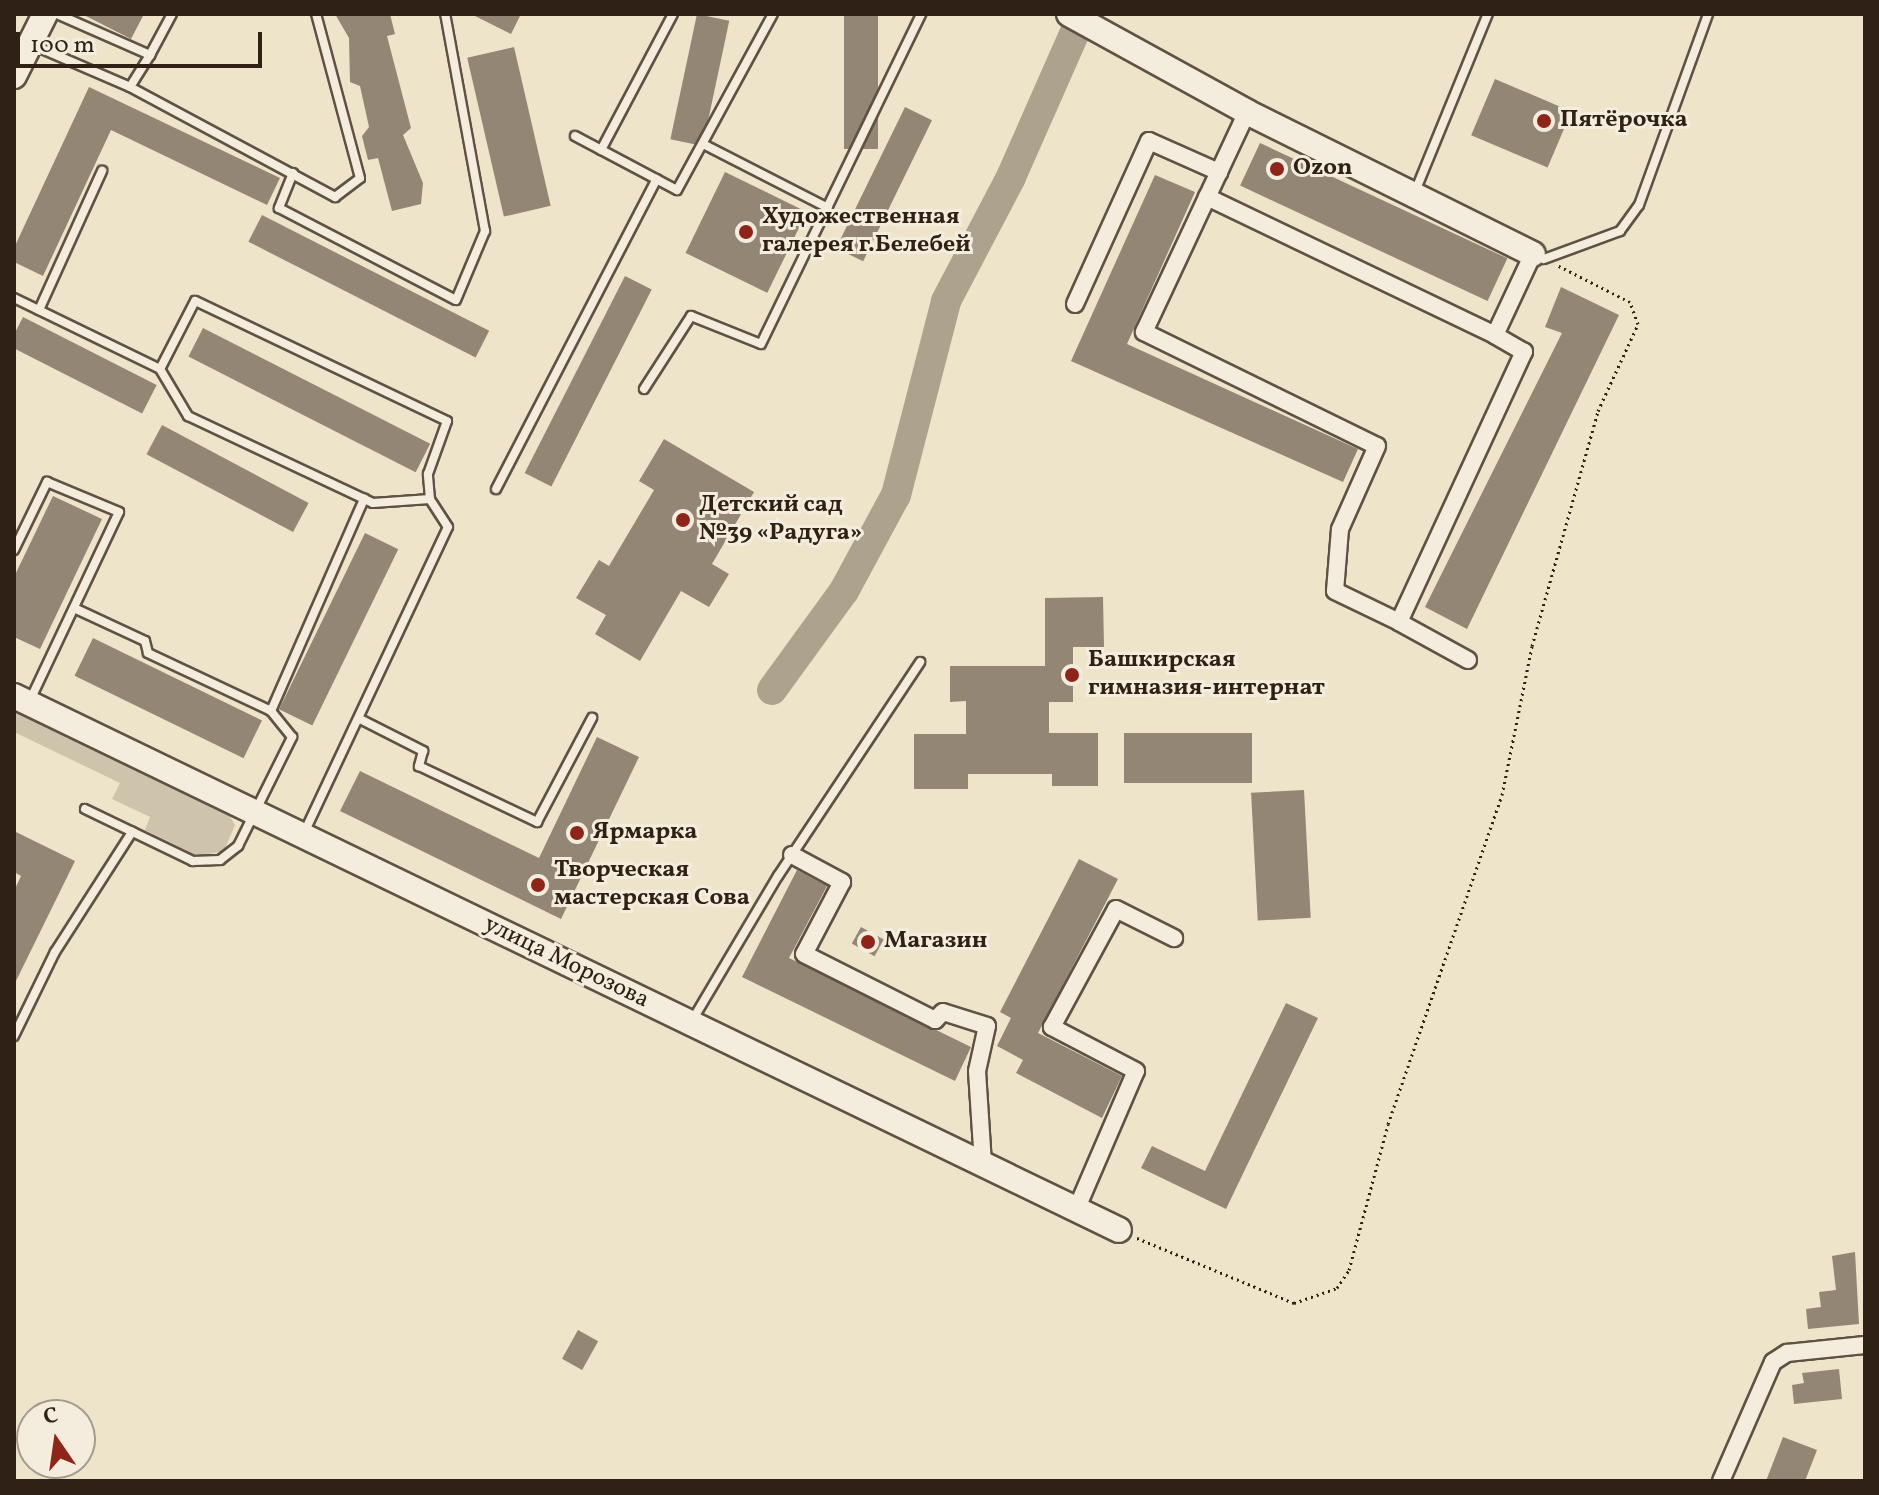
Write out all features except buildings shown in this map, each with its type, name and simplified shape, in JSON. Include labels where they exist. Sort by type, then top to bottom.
[{"type":"street","points":[[14,76],[45,14]]},
{"type":"street","points":[[1069,14],[1247,112],[1539,256],[1495,335]]},
{"type":"street","points":[[1247,112],[1144,332],[1377,446],[1340,529],[1335,591],[1468,660]]},
{"type":"street","points":[[1075,304],[1149,141],[1219,172]]},
{"type":"street","points":[[1207,197],[1495,335],[1524,352],[1399,622]]},
{"type":"street","name":"улица Морозова","points":[[21,699],[1119,1230]]},
{"type":"street","points":[[792,855],[842,882],[804,954],[935,1020],[943,1012],[987,1026],[977,1071],[983,1164]]},
{"type":"street","points":[[1076,1210],[1136,1071],[1052,1027],[1116,909],[1174,938]]},
{"type":"street","points":[[1721,1481],[1773,1362],[1787,1353],[1865,1345]]},
{"type":"lane","points":[[57,14],[150,55]]},
{"type":"lane","points":[[130,87],[172,14]]},
{"type":"lane","points":[[30,44],[130,87],[335,197],[360,178],[316,14]]},
{"type":"lane","points":[[293,173],[279,208],[456,300],[485,231],[480,184],[441,21],[445,14]]},
{"type":"lane","points":[[601,150],[673,14]]},
{"type":"lane","points":[[575,136],[677,190],[773,14]]},
{"type":"lane","points":[[644,389],[691,316],[761,344],[921,14]]},
{"type":"lane","points":[[1413,194],[1488,14]]},
{"type":"lane","points":[[1539,256],[1620,231],[1639,205],[1708,14]]},
{"type":"lane","points":[[703,144],[828,208]]},
{"type":"lane","points":[[39,310],[102,171]]},
{"type":"lane","points":[[496,489],[657,179]]},
{"type":"lane","points":[[14,313],[17,299],[160,369],[188,416],[364,499],[430,499]]},
{"type":"lane","points":[[160,369],[195,301],[447,421],[428,474],[430,499],[448,527],[303,835]]},
{"type":"lane","points":[[14,550],[47,482],[119,512],[74,608],[21,699]]},
{"type":"lane","points":[[271,711],[364,499]]},
{"type":"lane","points":[[74,608],[145,641],[148,653],[271,711],[292,737],[235,849],[210,863],[132,832],[85,809]]},
{"type":"lane","points":[[691,1023],[792,855],[920,662]]},
{"type":"lane","points":[[360,719],[423,751],[419,766],[537,822],[592,718]]},
{"type":"lane","points":[[14,1036],[55,952],[132,832]]},
{"type":"path","points":[[1119,1230],[1294,1303],[1337,1288],[1349,1270],[1388,1124],[1502,795],[1532,646],[1598,411],[1638,324],[1630,302],[1539,256]]},
{"type":"shaded area","points":[[14,710],[228,813],[235,825],[224,851],[198,856],[145,830],[150,817],[112,799],[120,783],[14,732]]},
{"type":"waterway","points":[[772,690],[844,591],[896,495],[946,301],[1011,177],[1083,14]]},
{"type":"place","name":"Пятёрочка","points":[[1544,121]]},
{"type":"place","name":"Ozon","points":[[1277,169]]},
{"type":"place","name":"Художественная галерея г.Белебей","points":[[746,232]]},
{"type":"place","name":"Детский сад №39 «Радуга»","points":[[683,520]]},
{"type":"place","name":"Башкирская гимназия-интернат","points":[[1072,675]]},
{"type":"place","name":"Ярмарка","points":[[577,833]]},
{"type":"place","name":"Творческая мастерская Сова","points":[[538,885]]},
{"type":"place","name":"Магазин","points":[[868,942]]}]
